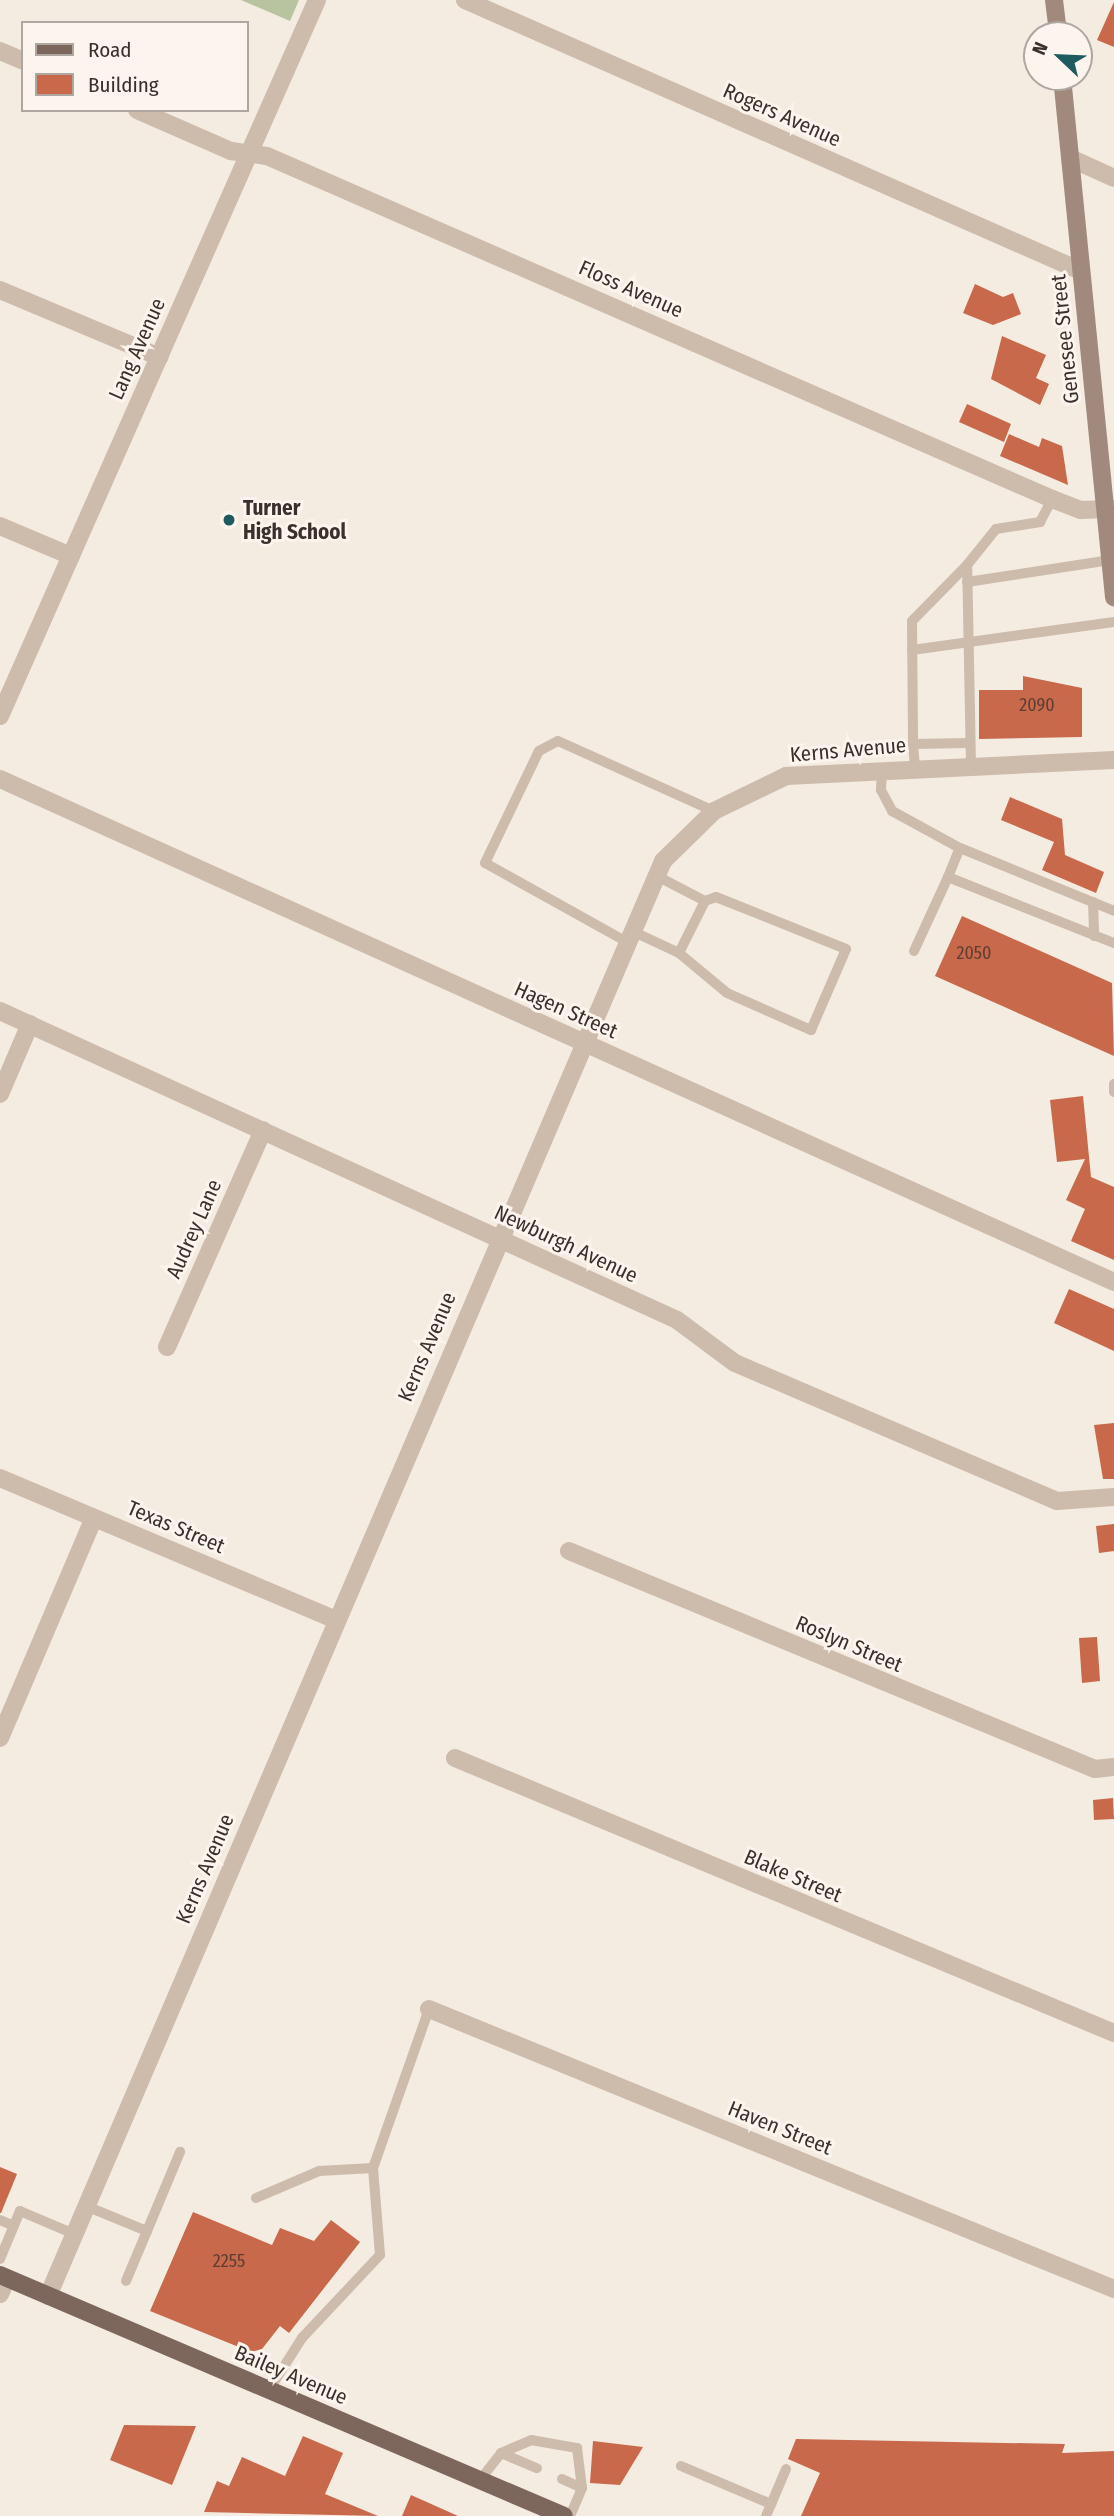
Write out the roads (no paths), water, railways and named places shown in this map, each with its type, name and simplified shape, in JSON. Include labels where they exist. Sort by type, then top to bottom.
[{"type":"main road","points":[[1052,1],[1056,21]]},
{"type":"main road","name":"Genesee Street","points":[[1063,91],[1081,271],[1110,510],[1110,561],[1114,597]]},
{"type":"main road","name":"Bailey Avenue","points":[[2,2282],[48,2296],[565,2516]]},
{"type":"street","name":"Lang Avenue","points":[[0,716],[317,0]]},
{"type":"street","name":"Rogers Avenue","points":[[466,0],[1081,271]]},
{"type":"street","points":[[0,51],[21,60]]},
{"type":"street","name":"Floss Avenue","points":[[142,112],[369,200],[1052,499],[1110,510]]},
{"type":"street","points":[[1070,158],[1114,178]]},
{"type":"street","points":[[0,290],[159,357]]},
{"type":"street","points":[[0,526],[71,556]]},
{"type":"street","name":"Kerns Avenue","points":[[48,2296],[334,1619],[655,875],[714,811],[786,776],[882,768],[1114,760]]},
{"type":"street","name":"Hagen Street","points":[[0,779],[1114,1282]]},
{"type":"street","name":"Newburgh Avenue","points":[[0,1011],[677,1320],[735,1363],[1046,1496],[1114,1497]]},
{"type":"street","points":[[0,1094],[30,1024]]},
{"type":"street","name":"Audrey Lane","points":[[167,1347],[263,1130]]},
{"type":"street","name":"Texas Street","points":[[0,1478],[334,1619]]},
{"type":"street","points":[[0,1738],[94,1518]]},
{"type":"street","name":"Roslyn Street","points":[[569,1551],[1095,1769],[1114,1768]]},
{"type":"street","name":"Blake Street","points":[[455,1758],[1114,2033]]},
{"type":"street","name":"Haven Street","points":[[429,2009],[1114,2289]]},
{"type":"lane","points":[[915,767],[912,621],[967,565],[996,529],[1040,522],[1052,499]]},
{"type":"lane","points":[[967,582],[1110,561]]},
{"type":"lane","points":[[967,565],[971,765]]},
{"type":"lane","points":[[912,650],[970,645],[1114,622]]},
{"type":"lane","points":[[655,875],[705,901],[726,898],[846,949],[811,1030],[727,993],[678,953],[629,937],[485,863],[539,751],[558,741],[714,811]]},
{"type":"lane","points":[[913,744],[970,743]]},
{"type":"lane","points":[[882,768],[881,790],[892,811],[911,827],[1114,911]]},
{"type":"lane","points":[[914,951],[960,848]]},
{"type":"lane","points":[[948,877],[1114,943]]},
{"type":"lane","points":[[678,953],[705,901]]},
{"type":"lane","points":[[1093,902],[1094,936]]},
{"type":"lane","points":[[1114,1084],[1114,1092]]},
{"type":"lane","points":[[268,2390],[302,2338],[380,2255],[373,2168],[429,2009]]},
{"type":"lane","points":[[126,2281],[180,2152]]},
{"type":"lane","points":[[256,2198],[319,2171],[373,2168]]},
{"type":"lane","points":[[86,2206],[146,2231]]},
{"type":"lane","points":[[0,2259],[20,2211],[74,2234]]},
{"type":"lane","points":[[0,2220],[13,2226]]},
{"type":"lane","points":[[480,2480],[501,2453],[531,2440],[577,2448],[582,2488],[570,2516]]},
{"type":"lane","points":[[501,2453],[537,2468]]},
{"type":"lane","points":[[681,2466],[771,2504]]},
{"type":"lane","points":[[766,2516],[786,2469]]},
{"type":"lane","points":[[562,2479],[582,2488]]},
{"type":"place","name":"Turner High School","points":[[229,520]]}]
